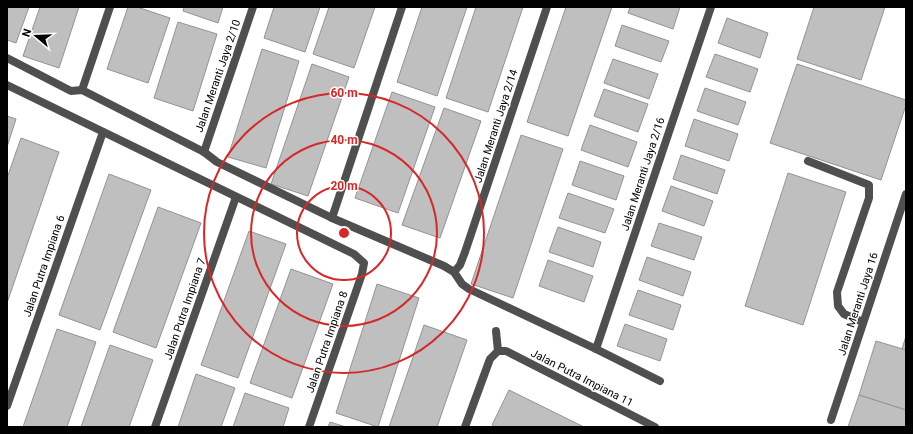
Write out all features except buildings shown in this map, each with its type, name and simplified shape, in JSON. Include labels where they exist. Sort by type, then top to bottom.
[{"type":"street","points":[[82,90],[110,7]]},
{"type":"street","name":"Jalan Meranti Jaya 2/10","points":[[204,152],[253,7]]},
{"type":"street","points":[[332,218],[402,7]]},
{"type":"street","name":"Jalan Meranti Jaya 2/14","points":[[454,272],[460,265],[465,252],[547,7]]},
{"type":"street","name":"Jalan Meranti Jaya 2/16","points":[[596,348],[711,7]]},
{"type":"street","points":[[7,58],[71,90],[82,90],[204,152],[217,162],[332,218],[428,258],[454,272],[462,284],[469,289],[596,348],[660,381]]},
{"type":"street","points":[[7,85],[236,198]]},
{"type":"street","name":"Jalan Putra Impiana 6","points":[[7,406],[9,395],[103,132]]},
{"type":"street","points":[[808,161],[869,185],[869,198],[837,292],[838,306],[844,314],[863,322]]},
{"type":"street","name":"Jalan Meranti Jaya 16","points":[[831,420],[906,194]]},
{"type":"street","name":"Jalan Putra Impiana 8","points":[[236,198],[354,254],[364,263],[362,274],[309,427]]},
{"type":"street","name":"Jalan Putra Impiana 7","points":[[155,427],[236,198]]},
{"type":"street","points":[[465,427],[490,359],[498,351],[496,331]]},
{"type":"street","name":"Jalan Putra Impiana 11","points":[[498,351],[506,351],[655,427]]}]
